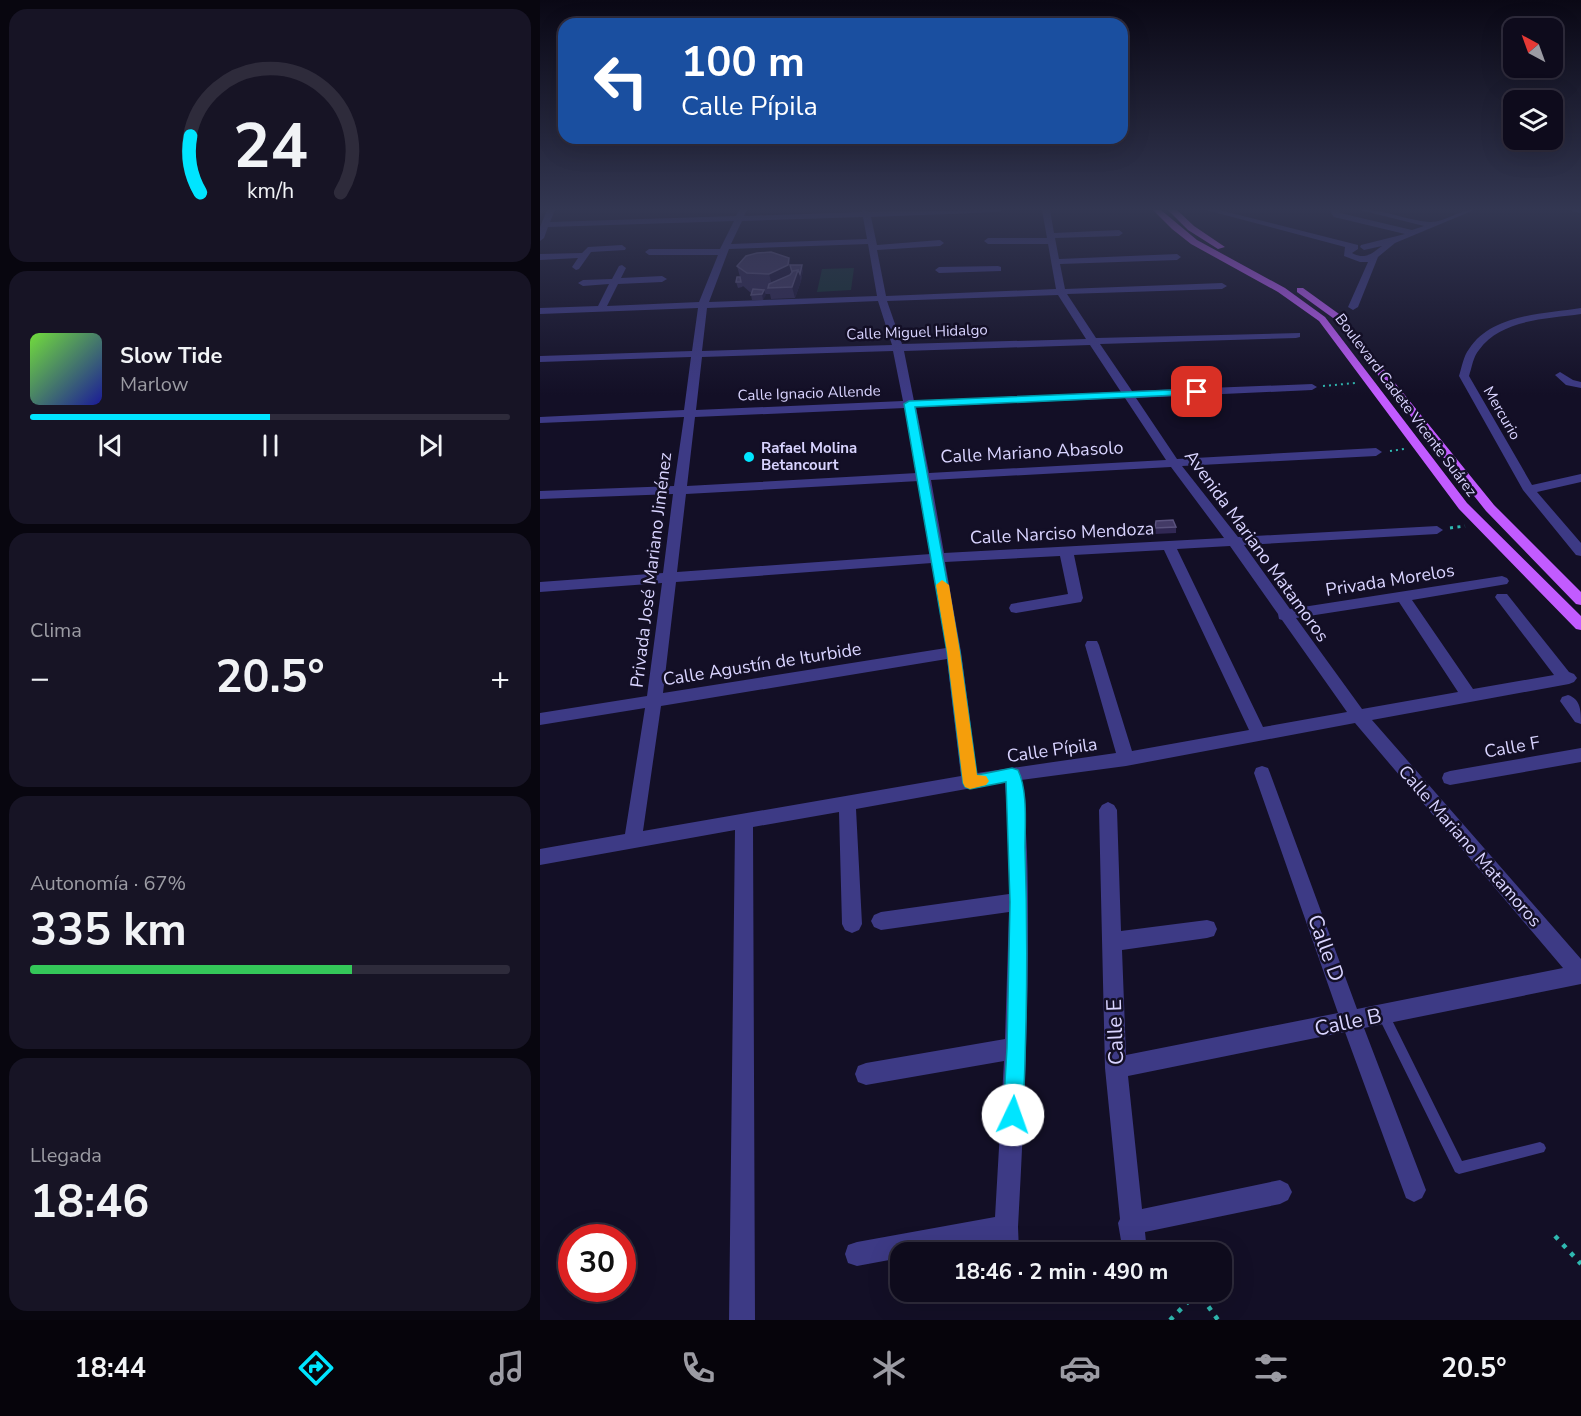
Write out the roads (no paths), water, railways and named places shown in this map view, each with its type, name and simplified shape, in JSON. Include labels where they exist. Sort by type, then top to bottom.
[{"type":"main road","name":"Boulevard Cadete Vicente Suárez","points":[[1247,272],[1294,297],[1310,309],[1334,336],[1449,490],[1479,524],[1581,625]]},
{"type":"main road","name":"Boulevard Cadete Vicente Suárez","points":[[1268,272],[1304,292],[1336,316],[1490,508],[1581,600]]},
{"type":"street","points":[[601,309],[620,272]]},
{"type":"street","name":"Privada José Mariano Jiménez","points":[[633,840],[654,702],[703,305],[716,272]]},
{"type":"street","points":[[876,272],[882,300],[898,348],[924,476],[954,652],[970,783]]},
{"type":"street","points":[[964,272],[966,296]]},
{"type":"street","points":[[1057,272],[1060,293]]},
{"type":"street","points":[[1364,272],[1366,276]]},
{"type":"street","points":[[1353,307],[1368,272]]},
{"type":"street","points":[[583,282],[662,279]]},
{"type":"street","points":[[540,311],[1222,286]]},
{"type":"street","name":"Avenida Mariano Matamoros","points":[[1060,293],[1173,462],[1233,540],[1284,615],[1359,717]]},
{"type":"street","name":"Mercurio","points":[[1581,311],[1512,322],[1497,328],[1474,350],[1464,376],[1529,490],[1581,552]]},
{"type":"street","name":"Calle Miguel Hidalgo","points":[[540,359],[1296,335]]},
{"type":"street","points":[[1560,375],[1570,383],[1581,385]]},
{"type":"street","name":"Calle Ignacio Allende","points":[[540,420],[1312,387]]},
{"type":"street","name":"Calle Mariano Abasolo","points":[[540,495],[681,490],[1376,452]]},
{"type":"street","points":[[1529,490],[1581,478]]},
{"type":"street","name":"Calle Narciso Mendoza","points":[[540,587],[938,558],[1437,530]]},
{"type":"street","points":[[1168,544],[1259,735]]},
{"type":"street","points":[[1016,608],[1076,598],[1066,552]]},
{"type":"street","name":"Privada Morelos","points":[[1284,615],[1502,581]]},
{"type":"street","points":[[1402,596],[1469,696]]},
{"type":"street","name":"Calle Pípila","points":[[540,857],[1012,774],[1126,759],[1567,678],[1502,597]]},
{"type":"street","points":[[1092,645],[1126,759]]},
{"type":"street","name":"Calle Agustín de Iturbide","points":[[540,719],[954,652]]},
{"type":"street","points":[[1568,701],[1581,718]]},
{"type":"street","name":"Calle Mariano Matamoros","points":[[1359,717],[1581,974]]},
{"type":"street","name":"Calle F","points":[[1450,777],[1581,755]]},
{"type":"street","name":"Calle D","points":[[1263,772],[1352,1021],[1365,1065],[1414,1190]]},
{"type":"street","points":[[1007,1242],[1017,1048],[1019,902],[1016,801],[1012,774]]},
{"type":"street","points":[[847,804],[852,924]]},
{"type":"street","name":"Calle E","points":[[1108,810],[1116,1068],[1133,1242]]},
{"type":"street","points":[[742,1320],[744,822]]},
{"type":"street","points":[[881,921],[1019,902]]},
{"type":"street","points":[[1113,942],[1207,929]]},
{"type":"street","name":"Calle B","points":[[1116,1068],[1581,974]]},
{"type":"street","points":[[866,1074],[1017,1048]]},
{"type":"street","points":[[1130,1223],[1280,1192]]},
{"type":"street","points":[[857,1254],[1006,1227]]},
{"type":"lane","points":[[1383,1014],[1459,1168],[1540,1148]]},
{"type":"place","name":"Rafael Molina Betancourt","points":[[749,457]]}]
